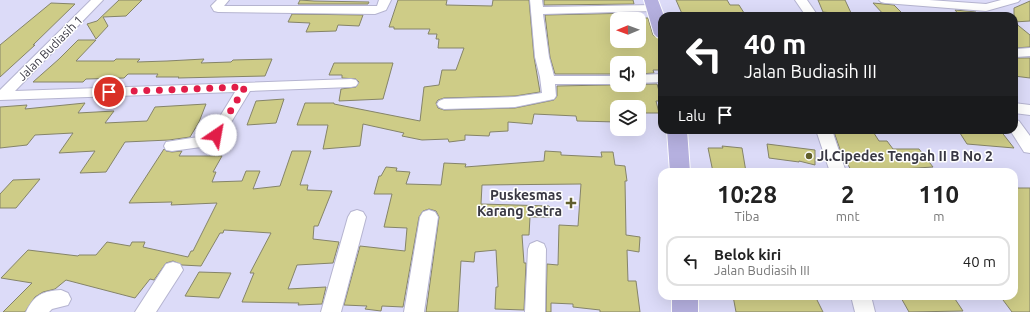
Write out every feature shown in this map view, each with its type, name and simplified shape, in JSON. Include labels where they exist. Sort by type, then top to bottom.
[{"type":"main road","points":[[652,4],[658,22]]},
{"type":"main road","points":[[678,140],[680,168]]},
{"type":"main road","points":[[685,300],[685,312]]},
{"type":"street","name":"Jalan Budiasih 1","points":[[2,96],[97,0]]},
{"type":"street","points":[[223,0],[217,6],[218,9],[375,10],[382,8],[385,0]]},
{"type":"street","points":[[292,10],[298,0]]},
{"type":"street","points":[[801,0],[809,12]]},
{"type":"street","points":[[885,0],[986,8],[1014,0]]},
{"type":"street","points":[[444,104],[515,102],[549,96],[548,80],[542,58],[537,5],[652,4]]},
{"type":"street","points":[[1018,53],[1030,52]]},
{"type":"street","points":[[646,79],[658,78]]},
{"type":"street","points":[[548,80],[610,80]]},
{"type":"street","points":[[2,96],[351,83]]},
{"type":"street","points":[[172,146],[201,142],[216,135],[245,87]]},
{"type":"street","points":[[1018,108],[1030,110]]},
{"type":"street","points":[[1018,130],[1030,148]]},
{"type":"street","points":[[817,134],[828,168]]},
{"type":"street","points":[[825,134],[837,168]]},
{"type":"street","points":[[331,312],[357,217]]},
{"type":"street","points":[[414,312],[429,217]]},
{"type":"street","points":[[535,312],[537,249]]},
{"type":"street","points":[[145,312],[173,270]]},
{"type":"street","points":[[36,312],[47,300],[61,299]]},
{"type":"street","points":[[862,300],[865,312]]},
{"type":"street","points":[[873,300],[876,312]]},
{"type":"building","points":[[119,0],[142,0],[126,16],[103,17],[108,26],[96,39],[87,24],[97,21]]},
{"type":"building","points":[[300,0],[369,2],[368,4],[298,4]]},
{"type":"building","points":[[398,0],[447,0],[446,5],[492,6],[493,0],[529,0],[534,57],[540,92],[515,96],[444,98],[438,100],[436,103],[438,108],[444,110],[515,108],[554,100],[557,96],[557,86],[610,85],[610,92],[646,92],[646,84],[657,84],[658,101],[656,101],[658,113],[646,113],[646,100],[610,100],[610,122],[577,121],[576,116],[534,114],[532,124],[508,122],[508,131],[490,132],[489,136],[465,135],[465,140],[449,142],[448,139],[422,140],[402,136],[404,133],[363,124],[360,146],[323,149],[328,125],[297,125],[305,103],[334,103],[420,121],[424,87],[439,85],[442,70],[456,70],[464,48],[438,48],[439,39],[436,39],[437,34],[428,34],[430,29],[394,29],[394,27],[389,27]]},
{"type":"building","points":[[544,0],[633,0],[634,4],[544,5]]},
{"type":"building","points":[[676,0],[727,0],[730,5],[739,5],[743,12],[681,12]]},
{"type":"building","points":[[818,0],[845,0],[851,12],[823,12]]},
{"type":"building","points":[[1030,1],[1030,21],[1018,22],[1018,12],[1014,12],[1014,8]]},
{"type":"building","points":[[51,3],[75,4],[33,45],[35,45],[0,77],[0,45]]},
{"type":"building","points":[[873,3],[894,5],[901,12],[881,12]]},
{"type":"building","points":[[955,10],[976,12],[957,12]]},
{"type":"building","points":[[292,14],[363,15],[359,26],[338,25],[336,31],[306,32],[310,23],[288,22]]},
{"type":"building","points":[[610,14],[610,48],[646,48],[646,18],[648,18],[653,35],[658,38],[658,70],[653,70],[654,73],[646,74],[646,56],[610,56],[610,74],[555,74],[550,57],[545,15]]},
{"type":"building","points":[[1018,25],[1030,35],[1030,47],[1018,48]]},
{"type":"building","points":[[78,40],[96,40],[76,61],[140,59],[137,62],[204,59],[201,63],[272,59],[265,76],[178,78],[179,77],[156,77],[158,74],[128,74],[124,78],[86,79],[83,82],[33,82]]},
{"type":"building","points":[[1018,58],[1030,58],[1030,78],[1018,76]]},
{"type":"building","points":[[334,63],[393,63],[383,99],[339,101],[341,89],[356,87],[359,82],[356,79],[342,78],[342,75],[329,75]]},
{"type":"building","points":[[284,99],[276,123],[247,125],[256,101]]},
{"type":"building","points":[[85,103],[78,113],[114,111],[105,123],[147,121],[155,107],[206,104],[199,122],[190,137],[169,140],[125,142],[106,172],[80,173],[95,151],[59,153],[73,133],[35,135],[27,145],[0,148],[0,107],[27,105],[25,109]]},
{"type":"building","points":[[835,134],[875,134],[879,141],[887,141],[893,149],[919,149],[933,167],[850,168],[846,161],[844,161]]},
{"type":"building","points":[[961,134],[1003,134],[1014,148],[967,144]]},
{"type":"building","points":[[767,144],[815,150],[815,165],[799,161],[769,158]]},
{"type":"building","points":[[722,146],[742,148],[745,168],[712,168],[708,148],[723,148]]},
{"type":"building","points":[[164,149],[172,152],[182,151],[179,156],[222,156],[213,172],[216,172],[212,182],[242,181],[246,171],[260,171],[253,189],[280,186],[292,151],[311,151],[300,185],[308,185],[307,190],[332,191],[318,226],[314,226],[313,239],[339,242],[333,263],[297,265],[288,289],[326,287],[322,304],[298,305],[299,303],[242,302],[254,273],[250,273],[271,233],[224,230],[223,233],[220,233],[201,266],[182,265],[173,261],[166,263],[154,280],[150,279],[135,298],[66,280],[55,289],[43,292],[35,297],[25,312],[3,312],[32,283],[1,278],[28,250],[78,256],[96,255],[107,242],[130,246],[132,242],[145,242],[143,247],[188,257],[191,251],[193,251],[217,203],[171,205],[172,202],[129,203]]},
{"type":"building","points":[[545,151],[561,152],[561,155],[602,157],[601,152],[613,152],[615,165],[625,166],[627,181],[625,181],[626,235],[640,237],[639,252],[627,250],[628,281],[636,281],[640,312],[600,312],[600,310],[573,307],[573,304],[551,303],[551,312],[546,312],[547,264],[558,265],[559,225],[578,226],[581,184],[482,185],[481,204],[549,206],[550,217],[530,217],[529,235],[522,235],[524,263],[526,263],[524,310],[495,309],[496,287],[498,287],[496,250],[475,252],[474,262],[461,261],[458,312],[426,312],[439,217],[436,211],[429,209],[423,211],[419,217],[403,307],[382,306],[381,311],[365,309],[367,306],[344,305],[360,246],[405,251],[407,228],[384,227],[392,194],[374,194],[379,176],[381,176],[386,167],[397,168],[396,171],[410,172],[406,184],[441,185],[444,163],[466,164],[465,167],[544,161]]},
{"type":"building","points":[[40,179],[16,208],[0,208],[0,194],[13,180]]},
{"type":"building","points":[[1018,188],[1030,188],[1030,312],[1012,312],[1003,300],[1018,300]]},
{"type":"building","points":[[199,272],[231,273],[219,298],[185,296]]},
{"type":"building","points":[[734,300],[817,300],[823,312],[736,312]]},
{"type":"building","points":[[902,300],[956,300],[963,311],[909,312]]},
{"type":"place","name":"Jl.Cipedes Tengah II B No 2","points":[[809,156]]},
{"type":"place","name":"Puskesmas Karang Setra","points":[[571,203]]},
{"type":"route","points":[[109,92],[245,87],[216,135]]}]
